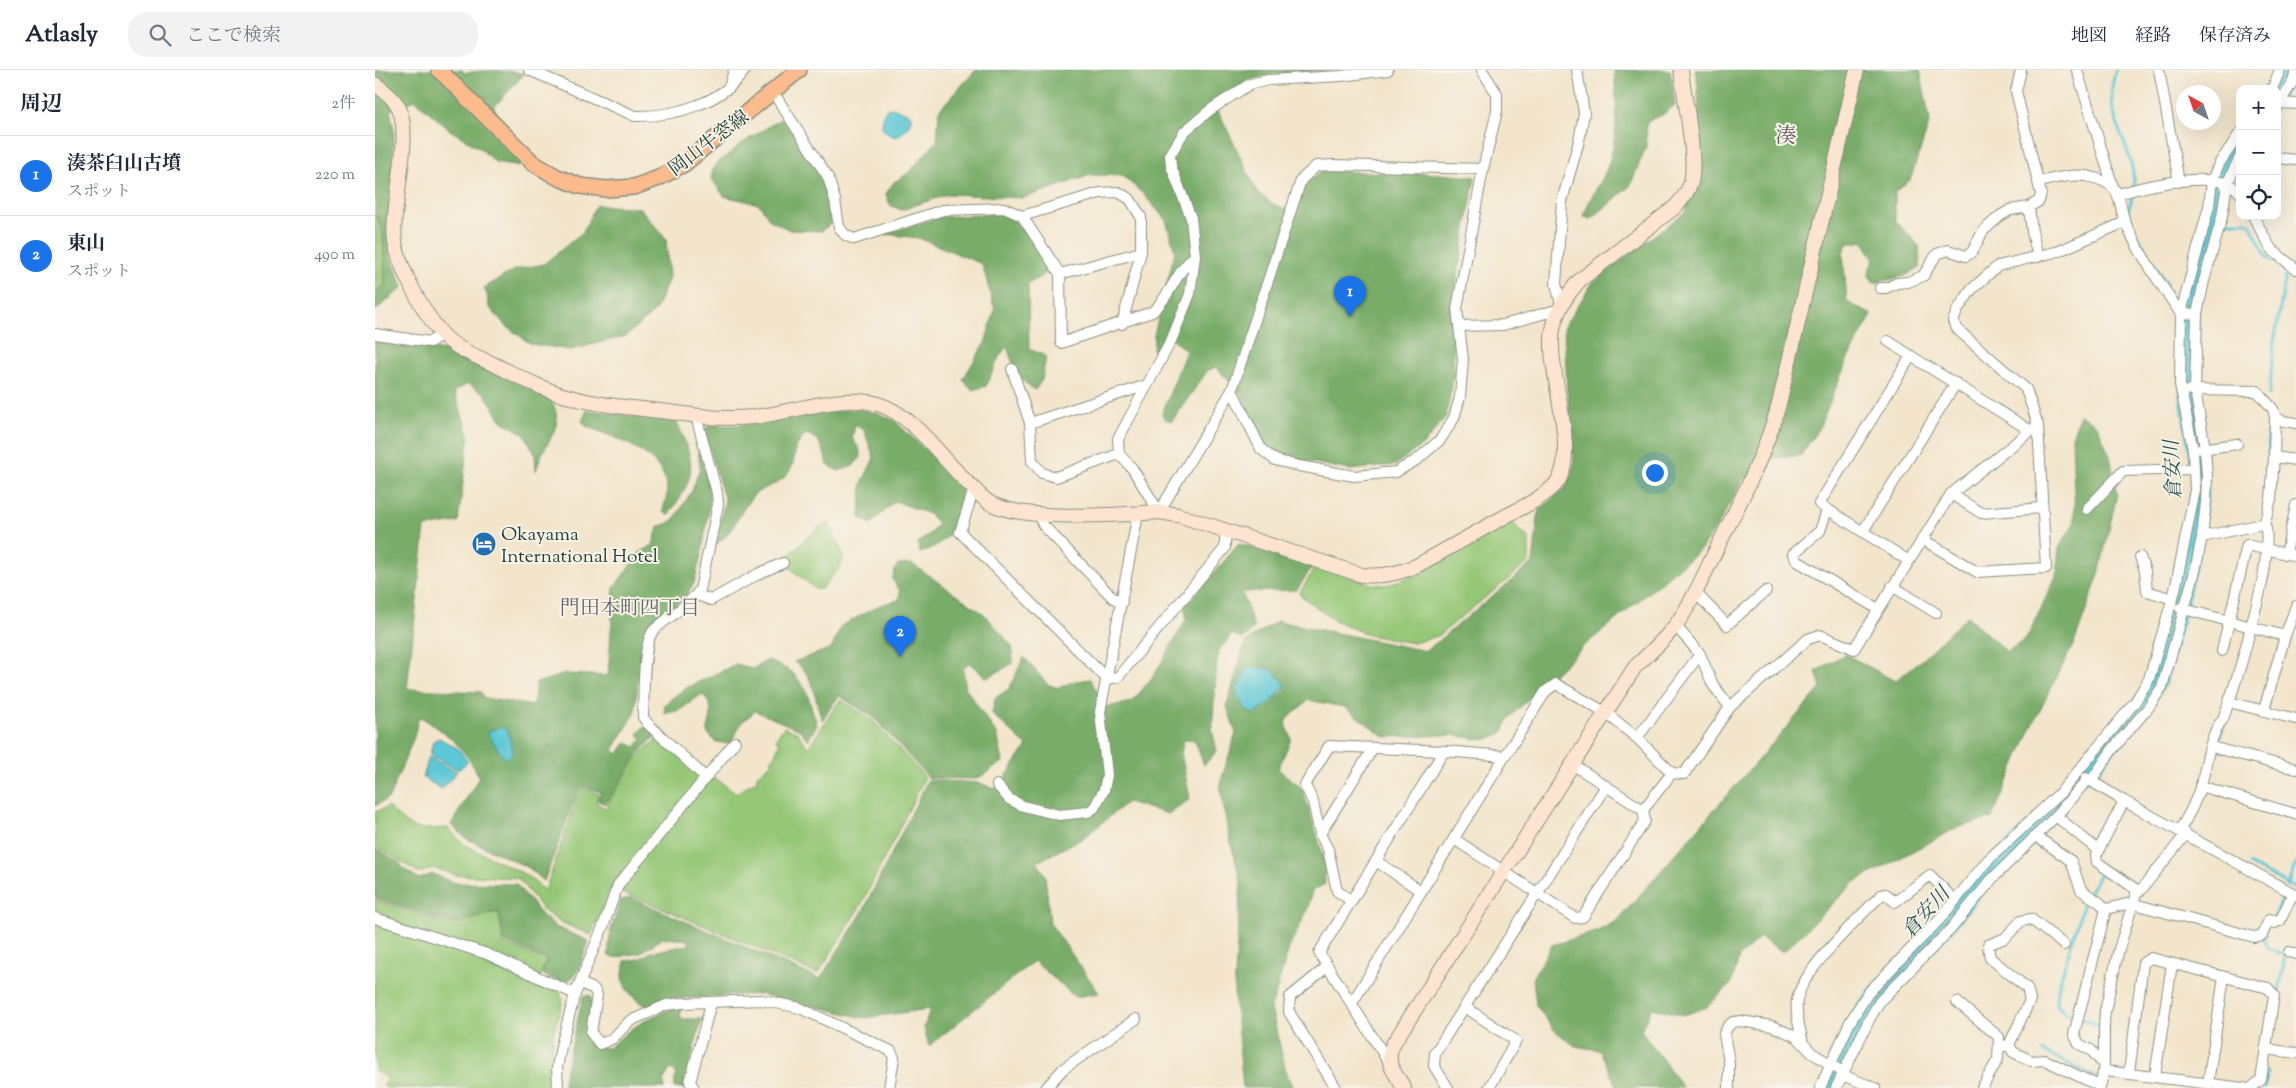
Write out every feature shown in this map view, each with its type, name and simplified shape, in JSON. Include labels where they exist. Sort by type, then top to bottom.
[{"type":"main road","name":"岡山牛窓線","points":[[439,70],[533,163],[557,177],[580,186],[606,189],[634,187],[659,178],[684,164],[799,70]]},
{"type":"street","points":[[529,70],[635,116],[670,113],[720,96],[737,81],[745,70]]},
{"type":"street","points":[[728,89],[734,70]]},
{"type":"street","points":[[1341,76],[1357,70]]},
{"type":"street","points":[[1159,512],[1132,468],[1119,454],[1118,439],[1171,341],[1190,294],[1195,256],[1191,218],[1171,166],[1169,155],[1183,132],[1210,110],[1250,84],[1269,80],[1341,76],[1388,70]]},
{"type":"street","points":[[1233,390],[1261,449],[1275,460],[1354,476],[1396,472],[1418,459],[1441,440],[1454,418],[1460,398],[1463,359],[1457,309],[1483,169],[1497,111],[1497,94],[1482,70]]},
{"type":"street","points":[[1561,307],[1556,284],[1562,201],[1579,141],[1584,112],[1577,70]]},
{"type":"street","points":[[375,84],[390,96],[398,107],[403,128],[395,240],[400,258],[419,300],[442,334],[465,351],[544,389],[571,398],[602,404],[730,419],[757,417],[837,403],[879,404],[895,411],[910,423],[991,504],[1015,511],[1038,514],[1138,514],[1159,512],[1178,515],[1362,575],[1385,576],[1397,574],[1418,565],[1537,499],[1555,484],[1564,467],[1565,450],[1552,348],[1553,329],[1568,293],[1580,280],[1674,208],[1691,184],[1692,164],[1681,70]]},
{"type":"street","points":[[1388,1061],[1393,1044],[1605,712],[1635,667],[1656,648],[1675,625],[1695,592],[1751,482],[1768,442],[1779,404],[1857,70]]},
{"type":"street","points":[[1879,288],[1908,282],[1923,276],[1937,254],[1947,250],[1966,256],[1972,252],[1983,231],[2000,216],[2010,210],[2029,208],[2039,201],[2041,194],[2040,182],[2031,159],[2016,91],[2021,70]]},
{"type":"street","points":[[2077,70],[2125,222],[2147,263],[2182,314]]},
{"type":"street","points":[[2159,70],[2179,182]]},
{"type":"street","points":[[2274,85],[2280,70]]},
{"type":"street","points":[[2281,101],[2296,71]]},
{"type":"street","points":[[773,92],[828,177],[835,200],[839,227],[845,235],[854,238],[943,210],[1004,208],[1021,216],[1061,274],[1061,343],[1122,324],[1152,312],[1161,304],[1186,263],[1195,256]]},
{"type":"street","points":[[2281,105],[2296,104]]},
{"type":"street","points":[[1820,1088],[1850,1022],[1868,994],[1955,901],[1989,860],[2058,795],[2145,688],[2202,538],[2206,502],[2205,448],[2187,388],[2196,314],[2221,218],[2219,164],[2236,139]]},
{"type":"street","points":[[2281,158],[2296,160]]},
{"type":"street","points":[[1836,1088],[1870,1018],[1881,1001],[1950,930],[2003,866],[2056,816],[2089,780],[2112,750],[2149,708],[2162,687],[2195,490],[2182,314],[2209,206],[2220,182],[2236,162]]},
{"type":"street","points":[[1159,512],[1233,390],[1301,180],[1316,166],[1483,169]]},
{"type":"street","points":[[2040,182],[2083,174],[2095,176],[2116,190],[2133,190],[2179,182],[2220,182],[2236,191]]},
{"type":"street","points":[[1021,216],[1100,193],[1118,192],[1130,199],[1141,217],[1141,252],[1122,324]]},
{"type":"street","points":[[2029,208],[2038,257]]},
{"type":"street","points":[[2255,220],[2271,249],[2296,269]]},
{"type":"street","points":[[1922,539],[1977,572],[2046,568],[2043,508],[2034,428],[2026,389],[1958,330],[1953,321],[1958,309],[1971,289],[1998,266],[2059,251],[2125,222]]},
{"type":"street","points":[[1061,274],[1141,252]]},
{"type":"street","points":[[1459,326],[1503,325],[1561,307]]},
{"type":"street","points":[[2182,314],[2196,314]]},
{"type":"street","points":[[375,334],[430,342],[442,334]]},
{"type":"street","points":[[1888,342],[2034,428]]},
{"type":"street","points":[[1909,561],[1819,504],[1911,356]]},
{"type":"street","points":[[1012,368],[1030,423],[1032,461],[1042,473],[1056,477],[1119,454]]},
{"type":"street","points":[[1863,531],[1956,383]]},
{"type":"street","points":[[1030,423],[1147,384]]},
{"type":"street","points":[[2137,890],[2141,890],[2182,830],[2203,787],[2211,747],[2245,657],[2253,628],[2265,576],[2268,550],[2265,524],[2272,493],[2275,417],[2273,409],[2257,390],[2187,388]]},
{"type":"street","points":[[696,416],[717,492],[718,505],[700,590],[692,601],[653,632],[648,643],[643,717],[647,723],[705,777]]},
{"type":"street","points":[[2275,417],[2283,421],[2296,423]]},
{"type":"street","points":[[1352,1004],[1546,691],[1556,684],[1605,712],[1637,738],[1672,773],[1684,774],[1731,707],[1808,639],[1819,635],[1854,649],[1951,494],[2034,428]]},
{"type":"street","points":[[2193,450],[2237,444]]},
{"type":"street","points":[[2274,457],[2296,460]]},
{"type":"street","points":[[2087,509],[2123,471],[2194,469]]},
{"type":"street","points":[[974,489],[960,532],[1107,679]]},
{"type":"street","points":[[1951,494],[1981,514],[2043,508]]},
{"type":"street","points":[[2222,651],[2247,545],[2291,555],[2296,505]]},
{"type":"street","points":[[1827,510],[1820,531],[1793,554],[1797,561],[1878,609]]},
{"type":"street","points":[[1038,514],[1050,531],[1113,598],[1121,602]]},
{"type":"street","points":[[997,784],[1009,799],[1023,806],[1059,814],[1076,815],[1088,812],[1094,808],[1104,790],[1107,775],[1100,712],[1138,514]]},
{"type":"street","points":[[2202,538],[2265,524]]},
{"type":"street","points":[[1107,679],[1118,677],[1225,548],[1225,530]]},
{"type":"street","points":[[2140,557],[2145,571],[2147,591],[2177,606],[2285,636]]},
{"type":"street","points":[[697,595],[711,600],[760,572],[783,563]]},
{"type":"street","points":[[1893,586],[1936,613]]},
{"type":"street","points":[[1695,592],[1727,624],[1766,591]]},
{"type":"street","points":[[2265,710],[2285,636],[2296,606]]},
{"type":"street","points":[[1675,625],[1701,654],[1713,685],[1731,707]]},
{"type":"street","points":[[1637,738],[1701,654]]},
{"type":"street","points":[[2229,702],[2296,719]]},
{"type":"street","points":[[558,1088],[557,1068],[575,994],[618,885],[735,742]]},
{"type":"street","points":[[1351,901],[1337,891],[1328,850],[1320,834],[1313,802],[1305,785],[1329,746],[1445,751],[1505,756]]},
{"type":"street","points":[[2211,747],[2296,769]]},
{"type":"street","points":[[1320,834],[1373,748]]},
{"type":"street","points":[[1404,1088],[1319,952],[1445,751]]},
{"type":"street","points":[[1454,839],[1575,918],[1583,917],[1645,821],[1643,810],[1572,764]]},
{"type":"street","points":[[2077,772],[2124,801],[2182,830],[2290,892],[2280,921],[2269,920],[2262,935],[2254,937],[2134,904],[2106,909]]},
{"type":"street","points":[[1643,810],[1672,773]]},
{"type":"street","points":[[1448,1088],[1434,1066],[1435,1053],[1606,786]]},
{"type":"street","points":[[2203,787],[2295,814]]},
{"type":"street","points":[[2058,795],[2067,803]]},
{"type":"street","points":[[2124,801],[2096,855],[2097,862],[2137,890]]},
{"type":"street","points":[[2056,816],[2099,851]]},
{"type":"street","points":[[2036,836],[2071,862],[2081,890],[2106,909]]},
{"type":"street","points":[[1376,861],[1421,891]]},
{"type":"street","points":[[1803,1043],[1797,1001],[1801,989],[1826,950],[1881,895],[1886,894],[1895,902],[1930,875],[1955,901]]},
{"type":"street","points":[[2009,1045],[2013,1052],[2032,1061],[2045,1060],[2097,1086],[2103,1065],[2105,1011],[2137,890]]},
{"type":"street","points":[[2106,909],[2074,1034],[2079,1044],[2091,1050],[2103,1065],[2129,1073],[2244,1088]]},
{"type":"street","points":[[375,918],[487,954],[575,994]]},
{"type":"street","points":[[2009,1045],[2030,1000],[2027,988],[1989,958],[1988,946],[2005,938],[2021,921],[2031,919],[2064,945]]},
{"type":"street","points":[[2129,1073],[2143,963],[2151,958],[2269,988],[2274,995],[2261,1080],[2251,1088]]},
{"type":"street","points":[[2155,1076],[2172,964]]},
{"type":"street","points":[[1328,966],[1290,997],[1289,1012],[1336,1088]]},
{"type":"street","points":[[2207,1083],[2224,977]]},
{"type":"street","points":[[580,983],[593,989],[597,995],[591,1033],[600,1044],[612,1039],[630,1021],[665,1005],[683,1002],[762,1000],[800,1008],[891,1051],[894,1058],[889,1088]]},
{"type":"street","points":[[694,1088],[690,1082],[711,1002]]},
{"type":"street","points":[[1957,1002],[1999,1037],[1997,1059],[1982,1088]]},
{"type":"street","points":[[1465,1007],[1516,1041],[1489,1088]]},
{"type":"street","points":[[1046,1088],[1063,1069],[1136,1019]]},
{"type":"street","points":[[1729,1088],[1729,1062],[1725,1034],[1728,1026],[1733,1022],[1741,1021],[1771,1026],[1797,1037],[1812,1053],[1831,1064],[1843,1074],[1875,1088]]},
{"type":"street","points":[[1998,1047],[2009,1045]]},
{"type":"street","points":[[2265,1048],[2296,1052]]},
{"type":"green space","points":[[375,70],[461,70],[466,73],[495,71],[524,74],[494,107],[520,166],[495,162],[481,149],[450,130],[415,100],[390,110],[394,130],[390,255],[403,287],[375,311],[375,292],[385,285],[383,233],[375,212]]},
{"type":"green space","points":[[976,70],[1343,70],[1274,74],[1249,80],[1214,102],[1257,192],[1271,203],[1294,213],[1298,199],[1307,183],[1323,171],[1439,174],[1475,177],[1452,308],[1454,375],[1446,416],[1425,443],[1395,465],[1350,470],[1279,456],[1265,446],[1242,395],[1216,367],[1208,370],[1172,421],[1165,419],[1162,414],[1186,351],[1167,335],[1153,351],[1154,335],[1175,251],[1166,220],[1143,194],[1123,176],[1091,175],[1023,198],[949,194],[901,210],[890,205],[886,194],[894,182],[907,174],[937,141],[939,110]]},
{"type":"green space","points":[[1614,70],[1670,70],[1675,105],[1662,115],[1647,121],[1646,147],[1630,186],[1591,219],[1584,217],[1606,171],[1613,147],[1616,121]]},
{"type":"green space","points":[[1695,70],[1920,70],[1930,121],[1910,180],[1895,192],[1895,220],[1919,246],[1920,267],[1905,276],[1874,283],[1869,277],[1870,268],[1874,260],[1863,241],[1847,244],[1843,253],[1847,302],[1872,315],[1848,358],[1820,426],[1801,455],[1774,458],[1743,479],[1720,522],[1701,549],[1584,646],[1509,718],[1502,733],[1485,740],[1453,735],[1385,737],[1344,707],[1308,700],[1285,721],[1291,739],[1278,769],[1302,788],[1324,858],[1325,884],[1312,891],[1308,908],[1289,948],[1271,1008],[1287,1076],[1294,1088],[1243,1088],[1234,991],[1241,882],[1227,827],[1220,784],[1236,733],[1227,706],[1245,642],[1277,621],[1426,651],[1533,563],[1539,509],[1565,489],[1574,464],[1567,390],[1564,327],[1593,282],[1685,212],[1700,170],[1698,85]],"holes":[[[1249,667],[1271,669],[1284,690],[1254,714],[1245,710],[1236,689],[1242,682],[1244,671]]]},
{"type":"green space","points":[[782,118],[821,174],[828,193],[832,223],[821,231],[790,230],[770,220],[759,204],[724,196],[711,178],[714,166],[741,144]]},
{"type":"green space","points":[[596,205],[640,208],[666,239],[669,278],[655,311],[626,336],[571,350],[531,344],[506,326],[489,307],[484,288],[514,270],[544,264],[583,232]]},
{"type":"green space","points":[[375,212],[383,233],[385,285],[375,292]]},
{"type":"green space","points":[[1005,213],[1022,224],[1051,270],[1028,284],[1029,349],[1046,356],[1042,380],[1035,390],[1029,387],[1020,377],[1007,346],[999,357],[986,386],[973,390],[963,379],[985,343],[995,310],[982,264],[919,238],[885,234],[940,217]]},
{"type":"green space","points":[[375,339],[450,352],[548,397],[556,412],[557,419],[554,431],[541,456],[536,471],[535,454],[524,434],[502,421],[484,393],[468,384],[454,391],[469,435],[458,522],[425,527],[407,689],[481,692],[484,698],[533,706],[536,683],[565,674],[608,676],[614,588],[639,553],[653,545],[658,527],[673,521],[692,491],[700,468],[698,448],[708,482],[710,503],[702,551],[694,583],[687,594],[668,613],[662,613],[655,617],[642,638],[635,713],[613,750],[618,754],[627,742],[635,747],[642,739],[638,734],[645,726],[656,736],[638,753],[606,804],[598,801],[601,792],[580,785],[544,881],[529,868],[467,839],[451,825],[479,777],[474,766],[461,749],[447,735],[419,716],[414,737],[389,798],[375,806]]},
{"type":"green space","points":[[857,409],[878,413],[895,421],[963,486],[957,519],[953,528],[941,542],[920,553],[918,543],[932,532],[938,523],[929,514],[895,501],[871,524],[860,518],[862,483],[874,458],[864,430],[855,425],[852,438],[859,448],[861,457],[853,466],[838,471],[827,464],[823,450],[818,442],[806,434],[798,444],[792,467],[786,476],[753,496],[727,535],[715,545],[725,501],[704,430],[709,425],[746,424]]},
{"type":"green space","points":[[587,410],[677,422],[688,451],[691,471],[684,490],[668,516],[663,511],[667,497],[665,478],[658,467],[649,457],[637,449],[586,426],[582,421]]},
{"type":"green space","points":[[2080,415],[2097,425],[2110,456],[2117,494],[2099,574],[2075,641],[2032,726],[1992,818],[1956,828],[1855,882],[1783,952],[1760,937],[1739,957],[1731,984],[1707,1007],[1684,1015],[1652,1008],[1641,1030],[1683,1088],[1617,1088],[1600,1050],[1575,1046],[1554,1030],[1536,1005],[1533,977],[1552,945],[1596,932],[1618,920],[1821,688],[1816,671],[1845,654],[1895,681],[1919,662],[1967,616],[2007,652],[2027,638],[2056,576],[2059,548],[2075,521],[2072,437]]},
{"type":"green space","points":[[1510,521],[1529,538],[1529,562],[1438,636],[1413,643],[1368,635],[1332,619],[1299,594],[1316,566],[1371,584],[1386,585],[1407,578]]},
{"type":"green space","points":[[829,524],[840,546],[843,559],[837,570],[821,589],[815,589],[794,571],[784,559],[819,527]]},
{"type":"green space","points":[[1239,544],[1313,565],[1297,590],[1242,592],[1254,628],[1243,639],[1232,634],[1219,650],[1212,730],[1217,751],[1204,765],[1194,739],[1184,740],[1181,753],[1190,799],[1168,814],[1127,802],[1085,837],[1037,862],[1045,875],[1050,923],[1099,993],[1075,997],[1034,961],[929,1046],[924,1028],[930,1009],[865,1018],[760,994],[669,999],[646,1007],[629,993],[623,977],[625,961],[639,959],[651,952],[689,945],[688,940],[663,938],[640,953],[612,958],[608,955],[611,929],[621,900],[631,898],[820,979],[862,913],[928,780],[980,783],[994,789],[1005,778],[1027,746],[992,714],[995,698],[1009,689],[1024,657],[1047,684],[1059,688],[1072,682],[1090,679],[1106,707],[1132,702],[1155,674],[1186,620],[1185,606]]},
{"type":"green space","points":[[912,564],[984,614],[1012,646],[1013,663],[987,678],[969,663],[963,669],[966,689],[997,734],[1003,762],[977,779],[929,778],[873,717],[839,696],[822,720],[810,680],[801,667],[794,662],[832,648],[841,626],[880,605],[899,600],[900,591],[892,579],[897,565]]},
{"type":"green space","points":[[768,660],[792,672],[806,690],[817,725],[808,740],[800,730],[755,711],[742,722],[730,744],[716,742],[707,733],[711,712],[709,703],[702,694],[680,710],[664,714],[665,704],[684,689],[736,664],[752,669]]},
{"type":"green space","points":[[840,700],[871,719],[925,777],[862,903],[818,974],[648,902],[610,889],[591,935],[558,921],[543,910],[518,878],[456,875],[433,868],[420,873],[375,846],[375,812],[388,807],[414,828],[448,828],[465,845],[526,875],[545,891],[581,787],[599,794],[596,803],[607,809],[610,800],[639,754],[659,738],[736,793],[757,780],[757,775],[769,766],[780,744],[776,739],[784,727],[798,733],[808,748]]},
{"type":"green space","points":[[375,848],[401,864],[401,867],[419,879],[433,874],[455,883],[516,884],[541,914],[556,927],[589,941],[574,976],[569,980],[562,981],[542,974],[547,959],[505,942],[499,911],[451,923],[375,898]]},
{"type":"green space","points":[[375,900],[451,925],[498,912],[504,944],[546,960],[538,981],[560,993],[563,1000],[553,1035],[550,1088],[387,1088],[383,1086],[388,1078],[375,1071]]},
{"type":"green space","points":[[590,995],[591,1004],[586,1039],[596,1047],[609,1048],[642,1022],[660,1013],[681,1007],[680,1019],[702,1019],[684,1083],[687,1088],[674,1088],[676,1072],[670,1069],[663,1081],[665,1088],[564,1088],[563,1082],[583,997]]},
{"type":"water","points":[[895,108],[911,115],[907,128],[896,137],[888,134],[882,128],[883,115],[887,109]]},
{"type":"water","points":[[1249,667],[1271,669],[1286,685],[1271,702],[1254,714],[1248,711],[1242,704],[1236,689],[1242,682],[1244,671]]},
{"type":"water","points":[[500,727],[507,729],[513,750],[509,758],[504,758],[488,734],[489,731]]},
{"type":"water","points":[[439,738],[459,749],[468,762],[458,770],[430,755],[433,741]]},
{"type":"water","points":[[429,757],[457,772],[442,789],[423,778]]},
{"type":"waterway","points":[[2116,70],[2112,86],[2114,115],[2129,155],[2134,184],[2133,195],[2127,214],[2146,252],[2167,284]]},
{"type":"waterway","name":"倉安川","points":[[2280,85],[2287,70]]},
{"type":"waterway","name":"倉安川","points":[[2086,773],[2151,692],[2158,679],[2176,616],[2194,535],[2200,488],[2197,448],[2188,394],[2190,307],[2193,287],[2205,249],[2222,176],[2236,150]]},
{"type":"waterway","points":[[2226,222],[2249,222],[2267,257],[2286,269]]},
{"type":"waterway","points":[[2269,395],[2274,342],[2287,269]]},
{"type":"waterway","points":[[2267,409],[2269,461]]},
{"type":"waterway","points":[[2219,740],[2224,725]]},
{"type":"waterway","name":"倉安川","points":[[1841,1062],[1859,1018],[1878,993],[1946,925],[1990,871],[2060,803]]},
{"type":"waterway","points":[[2287,886],[2296,863]]},
{"type":"waterway","points":[[2249,864],[2296,889]]},
{"type":"waterway","points":[[2100,1031],[2098,1025],[2064,1012],[2056,1004],[2057,991],[2084,902],[2102,870]]},
{"type":"waterway","points":[[2274,918],[2285,891]]},
{"type":"waterway","points":[[2266,935],[2264,940],[2268,948],[2285,955],[2278,998]]},
{"type":"waterway","points":[[2042,1051],[2099,1078]]},
{"type":"waterway","points":[[2265,1088],[2267,1071]]},
{"type":"waterway","name":"倉安川","points":[[1828,1088],[1834,1077]]},
{"type":"place","name":"湊茶臼山古墳","points":[[1350,317]]},
{"type":"place","name":"Okayama International Hotel","points":[[484,544]]},
{"type":"place","name":"東山","points":[[900,657]]},
{"type":"district","name":"湊","points":[[1786,135]]},
{"type":"district","name":"門田本町四丁目","points":[[630,607]]}]
